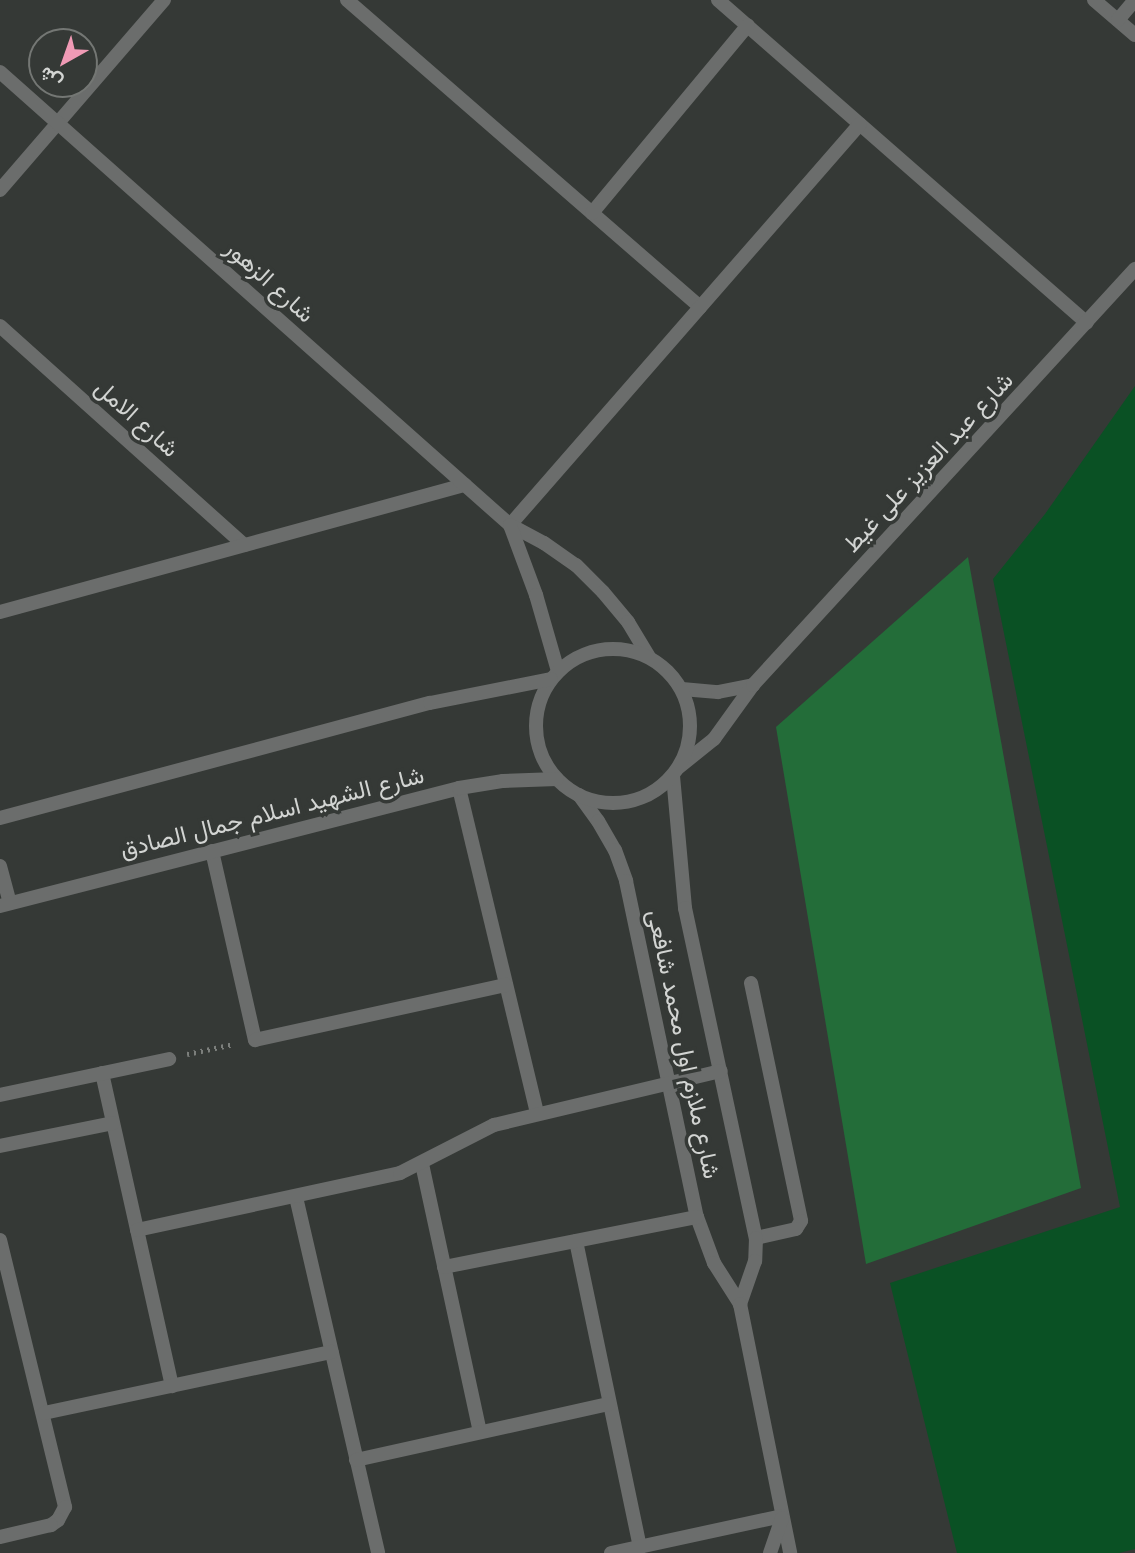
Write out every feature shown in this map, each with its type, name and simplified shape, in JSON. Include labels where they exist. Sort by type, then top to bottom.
[{"type":"street","points":[[0,190],[164,0]]},
{"type":"street","points":[[347,0],[700,307]]},
{"type":"street","points":[[718,0],[1087,323]]},
{"type":"street","points":[[1094,0],[1135,36]]},
{"type":"street","points":[[1118,20],[1135,0]]},
{"type":"street","points":[[592,213],[747,25]]},
{"type":"street","name":"شارع الزهور","points":[[0,72],[510,525],[544,543],[594,583],[628,622],[649,657]]},
{"type":"street","points":[[510,525],[860,124]]},
{"type":"street","name":"شارع عبد العزيز على غيط","points":[[676,771],[729,722],[753,685],[1135,269]]},
{"type":"street","name":"شارع الامل","points":[[0,326],[244,545]]},
{"type":"street","points":[[0,612],[465,485]]},
{"type":"street","name":"شارع الزهور","points":[[510,525],[536,595],[554,675]]},
{"type":"street","points":[[601,649],[634,651],[649,657],[662,665],[682,689],[689,708],[691,729],[688,748],[676,771],[658,790],[639,799],[598,802],[579,795],[557,779],[544,761],[537,741],[536,719],[541,698],[554,675],[571,660],[601,649]]},
{"type":"street","points":[[0,818],[430,703],[554,675]]},
{"type":"street","points":[[682,689],[718,692],[753,685]]},
{"type":"street","name":"شارع ملازم اول محمد شافعى","points":[[676,771],[685,908],[756,1238],[755,1261],[740,1304]]},
{"type":"street","name":"شارع الشهيد اسلام جمال الصادق","points":[[5,904],[459,788],[529,779],[557,779]]},
{"type":"street","points":[[459,788],[537,1114]]},
{"type":"street","name":"شارع ملازم اول محمد شافعى","points":[[579,795],[598,821],[626,881],[697,1217],[714,1263],[740,1304],[790,1553]]},
{"type":"street","points":[[212,851],[255,1040],[506,985]]},
{"type":"street","points":[[0,866],[5,904]]},
{"type":"street","points":[[751,982],[801,1221],[796,1229],[756,1238]]},
{"type":"street","points":[[0,1095],[169,1059]]},
{"type":"street","points":[[137,1230],[296,1198],[400,1173],[422,1164],[483,1129],[721,1071]]},
{"type":"street","points":[[102,1073],[172,1386]]},
{"type":"street","points":[[0,1146],[113,1124]]},
{"type":"street","points":[[422,1164],[480,1432]]},
{"type":"street","points":[[296,1198],[378,1553]]},
{"type":"street","points":[[444,1267],[697,1217]]},
{"type":"street","points":[[0,1240],[65,1507],[58,1520],[51,1525],[0,1536]]},
{"type":"street","points":[[576,1241],[639,1547]]},
{"type":"street","points":[[44,1413],[332,1352]]},
{"type":"street","points":[[356,1460],[609,1404]]},
{"type":"street","points":[[611,1553],[639,1547],[672,1546],[782,1516]]},
{"type":"street","name":"شارع ملازم اول محمد شافعى","points":[[770,1553],[782,1516]]},
{"type":"path","points":[[169,1059],[255,1040]]},
{"type":"green space","points":[[1135,386],[1135,1549],[1119,1553],[957,1553],[890,1283],[1120,1207],[993,579],[1045,514]]},
{"type":"building","points":[[968,557],[1081,1188],[866,1264],[776,727]]}]
